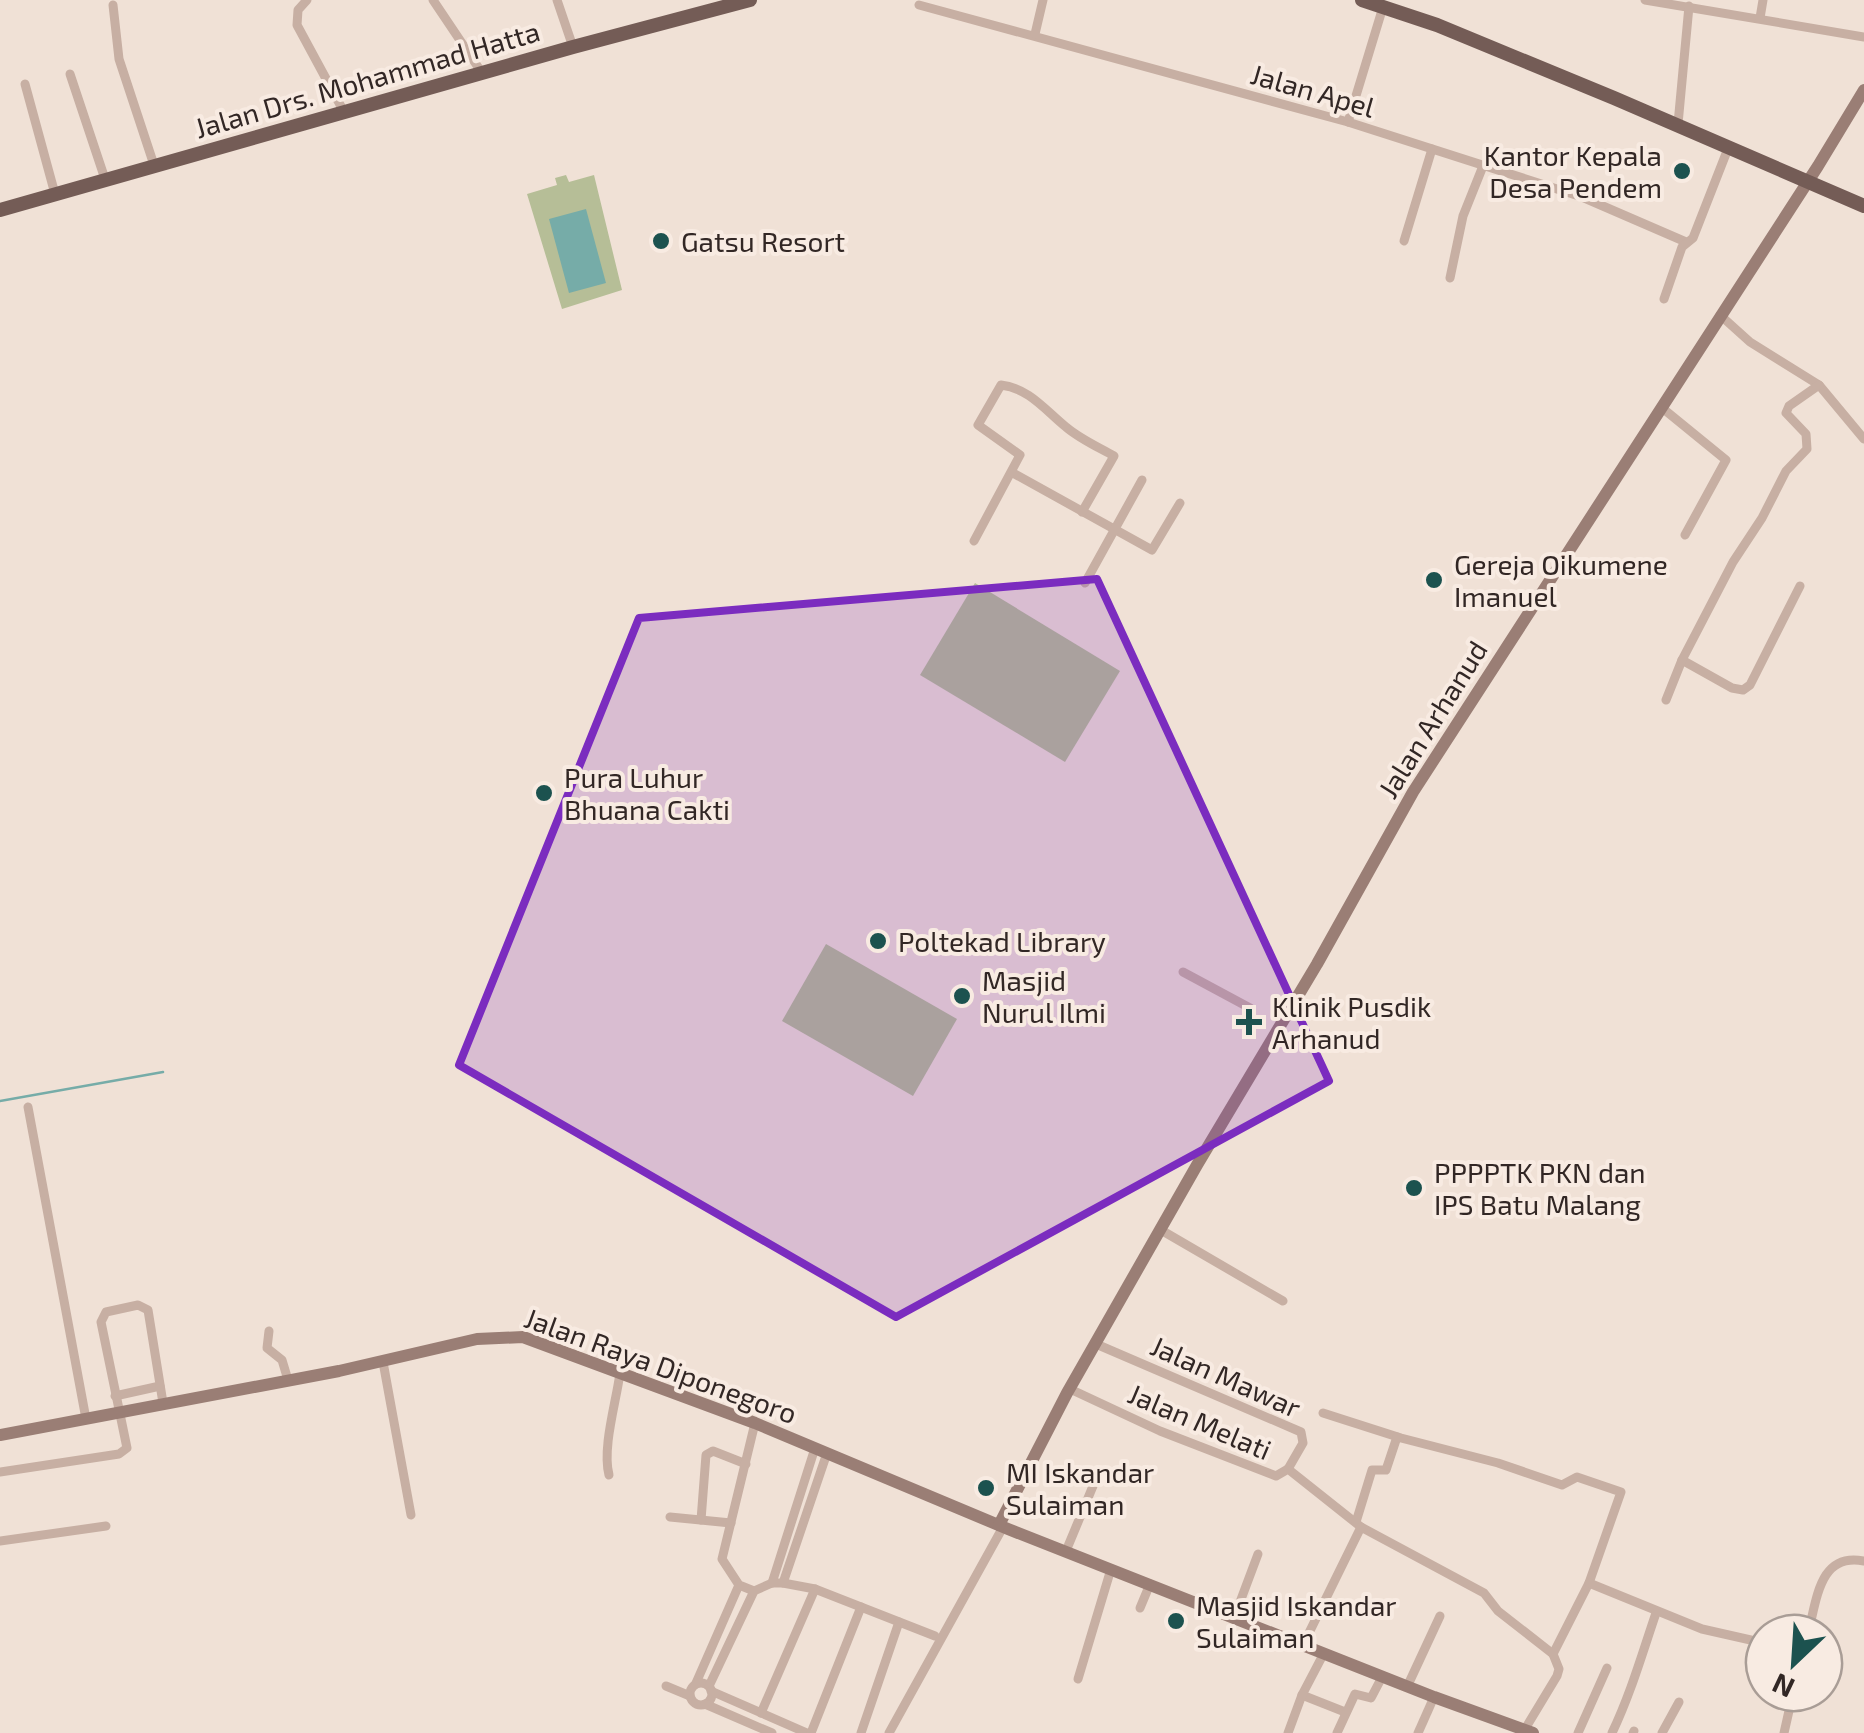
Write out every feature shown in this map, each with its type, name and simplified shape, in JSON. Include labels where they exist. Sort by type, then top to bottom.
[{"type":"main road","name":"Jalan Drs. Mohammad Hatta","points":[[0,210],[708,5],[750,0]]},
{"type":"main road","points":[[1362,0],[1437,26],[1678,124],[1864,206]]},
{"type":"street","points":[[307,0],[298,10],[297,26],[344,112]]},
{"type":"street","points":[[433,0],[482,73]]},
{"type":"street","points":[[557,0],[573,47]]},
{"type":"street","points":[[1035,34],[1042,0]]},
{"type":"street","points":[[1646,0],[1864,37]]},
{"type":"street","points":[[1760,18],[1763,0]]},
{"type":"street","points":[[113,4],[118,59],[154,165]]},
{"type":"street","name":"Jalan Apel","points":[[919,5],[1348,122],[1582,197],[1686,242]]},
{"type":"street","points":[[1678,124],[1689,6]]},
{"type":"street","points":[[1348,122],[1383,8]]},
{"type":"street","points":[[70,74],[105,179]]},
{"type":"street","points":[[25,84],[55,194]]},
{"type":"street","name":"Jalan Arhanud","points":[[1001,1526],[1070,1389],[1413,792],[1720,315],[1859,110],[1864,90]]},
{"type":"street","points":[[1664,299],[1729,146]]},
{"type":"street","points":[[1404,242],[1432,149]]},
{"type":"street","points":[[1450,278],[1462,216],[1483,166]]},
{"type":"street","points":[[1720,315],[1750,342],[1818,385],[1860,424],[1864,438]]},
{"type":"street","points":[[974,541],[1020,456],[978,424],[998,387],[1005,385],[1046,406],[1064,425],[1114,456],[1082,512]]},
{"type":"street","points":[[1666,700],[1682,660],[1733,562],[1786,471],[1807,448],[1806,434],[1786,413],[1798,398],[1818,385]]},
{"type":"street","points":[[1661,407],[1726,460],[1685,534]]},
{"type":"street","points":[[1013,473],[1152,550],[1180,503]]},
{"type":"street","points":[[1085,582],[1142,480]]},
{"type":"street","points":[[1682,660],[1732,688],[1743,690],[1750,684],[1800,586]]},
{"type":"street","points":[[1183,972],[1250,1008]]},
{"type":"street","points":[[28,1106],[86,1419]]},
{"type":"street","points":[[1162,1230],[1283,1301]]},
{"type":"street","points":[[0,1472],[125,1452],[128,1443],[118,1412],[101,1322],[106,1312],[138,1305],[148,1310],[162,1404]]},
{"type":"street","points":[[269,1331],[267,1348],[282,1360],[288,1380]]},
{"type":"street","name":"Jalan Raya Diponegoro","points":[[0,1435],[383,1362],[460,1342],[514,1335],[756,1423],[1001,1526],[1407,1687],[1529,1731]]},
{"type":"street","name":"Jalan Mawar","points":[[1096,1344],[1301,1432],[1303,1442],[1288,1469]]},
{"type":"street","points":[[383,1362],[410,1516]]},
{"type":"street","points":[[609,1475],[605,1450],[612,1434],[620,1373]]},
{"type":"street","points":[[116,1396],[160,1386]]},
{"type":"street","name":"Jalan Melati","points":[[1070,1389],[1190,1443],[1276,1476],[1288,1469],[1358,1525],[1484,1593],[1498,1611],[1553,1654]]},
{"type":"street","points":[[1323,1413],[1562,1485],[1577,1477],[1620,1491],[1589,1584],[1553,1654],[1559,1669],[1529,1731]]},
{"type":"street","points":[[754,1591],[738,1585],[722,1559],[756,1423]]},
{"type":"street","points":[[1303,1644],[1358,1525],[1372,1470],[1386,1470],[1397,1436]]},
{"type":"street","points":[[772,1583],[821,1450]]},
{"type":"street","points":[[784,1583],[821,1450]]},
{"type":"street","points":[[700,1520],[706,1455],[712,1451],[746,1464]]},
{"type":"street","points":[[1066,1551],[1092,1486]]},
{"type":"street","points":[[670,1517],[731,1523]]},
{"type":"street","points":[[0,1542],[106,1526]]},
{"type":"street","points":[[889,1733],[1001,1526]]},
{"type":"street","points":[[1234,1618],[1258,1554]]},
{"type":"street","points":[[1814,1613],[1827,1572],[1842,1559],[1864,1561]]},
{"type":"street","points":[[778,1563],[789,1566]]},
{"type":"street","points":[[1078,1679],[1111,1569]]},
{"type":"street","points":[[705,1704],[754,1591],[772,1583],[815,1589],[935,1636]]},
{"type":"street","points":[[1140,1608],[1150,1584]]},
{"type":"street","points":[[1589,1584],[1656,1613],[1744,1638]]},
{"type":"street","points":[[738,1585],[696,1684],[690,1688],[690,1696],[694,1702],[772,1733]]},
{"type":"street","points":[[761,1713],[815,1589]]},
{"type":"street","points":[[696,1684],[809,1733],[861,1607]]},
{"type":"street","points":[[1612,1733],[1632,1692],[1656,1613]]},
{"type":"street","points":[[1407,1687],[1440,1616]]},
{"type":"street","points":[[861,1733],[898,1622]]},
{"type":"street","points":[[1288,1733],[1324,1653]]},
{"type":"street","points":[[1578,1733],[1607,1668]]},
{"type":"street","points":[[1337,1733],[1356,1693],[1372,1698],[1382,1677]]},
{"type":"street","points":[[666,1686],[690,1696]]},
{"type":"street","points":[[1302,1695],[1346,1712]]},
{"type":"street","points":[[1418,1733],[1434,1697]]},
{"type":"street","points":[[1662,1733],[1679,1702]]},
{"type":"highlighted area","points":[[1097,579],[1329,1081],[896,1317],[459,1065],[639,618]]},
{"type":"green space","points":[[566,175],[569,182],[594,175],[622,290],[562,309],[527,194],[557,185],[555,178]]},
{"type":"green space","points":[[975,583],[1120,671],[1065,762],[920,675]]},
{"type":"green space","points":[[826,944],[957,1019],[913,1096],[782,1021]]},
{"type":"water","points":[[586,209],[606,283],[569,293],[549,219]]},
{"type":"waterway","points":[[0,1101],[163,1072]]},
{"type":"place","name":"Kantor Kepala Desa Pendem","points":[[1682,171]]},
{"type":"place","name":"Gatsu Resort","points":[[661,241]]},
{"type":"place","name":"Gereja Oikumene Imanuel","points":[[1434,580]]},
{"type":"place","name":"Pura Luhur Bhuana Cakti","points":[[544,793]]},
{"type":"place","name":"Poltekad Library","points":[[878,941]]},
{"type":"place","name":"Masjid Nurul Ilmi","points":[[962,996]]},
{"type":"place","name":"Klinik Pusdik Arhanud","points":[[1249,1022]]},
{"type":"place","name":"PPPPTK PKN dan IPS Batu Malang","points":[[1414,1188]]},
{"type":"place","name":"MI Iskandar Sulaiman","points":[[986,1488]]},
{"type":"place","name":"Masjid Iskandar Sulaiman","points":[[1176,1621]]}]
